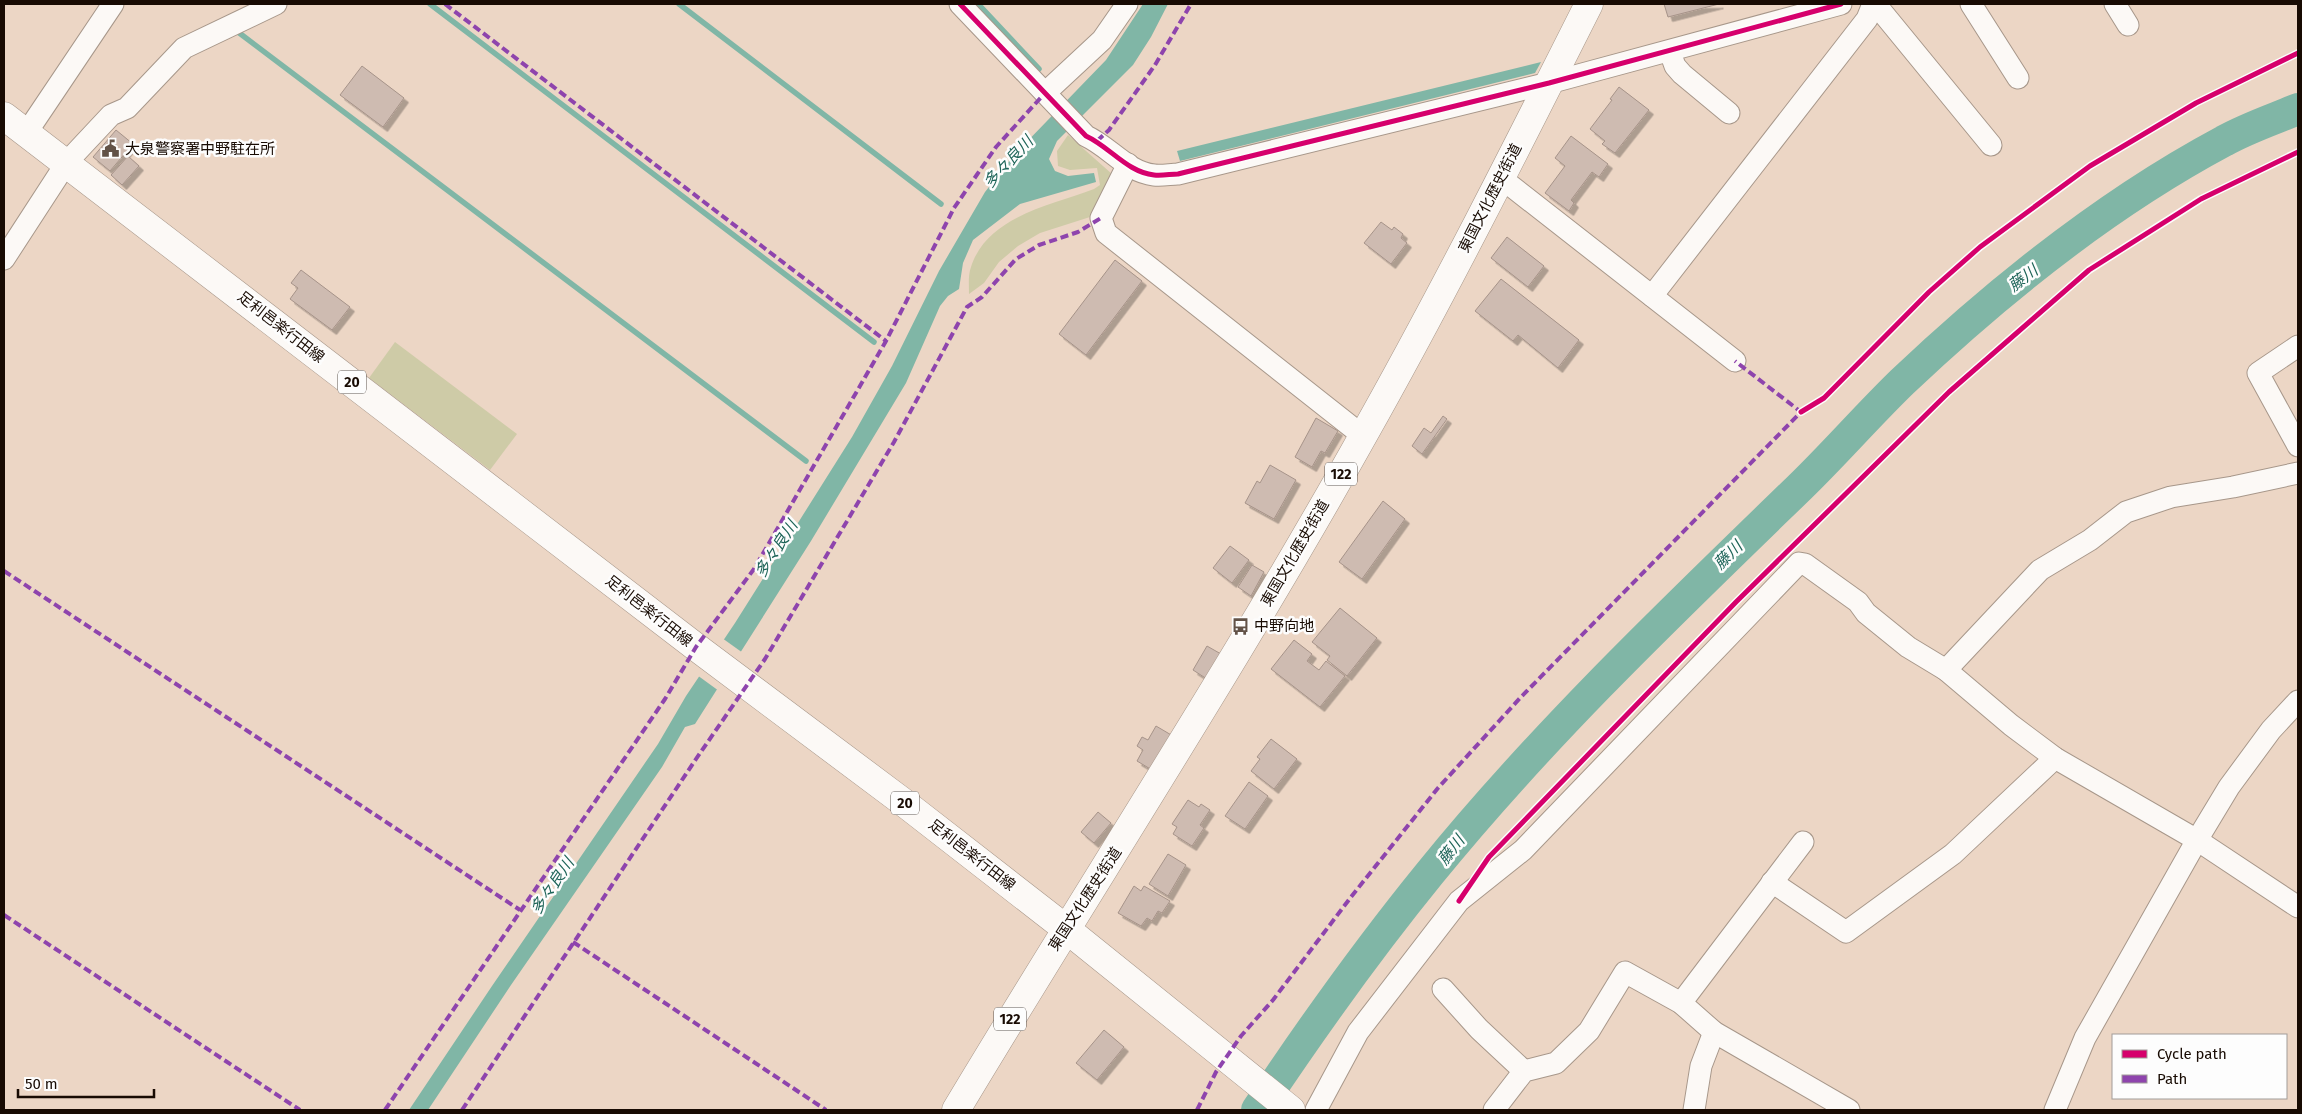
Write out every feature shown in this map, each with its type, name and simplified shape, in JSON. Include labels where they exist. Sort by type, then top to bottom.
[{"type":"main road","name":"東国文化歴史街道","points":[[956,1110],[1065,928],[1136,819],[1215,689],[1363,436],[1501,178],[1589,4]]},
{"type":"main road","name":"足利邑楽行田線","points":[[4,116],[67,162],[700,650],[903,802],[1065,928],[1291,1110]]},
{"type":"street","points":[[27,132],[113,4]]},
{"type":"street","points":[[4,259],[67,162],[112,115],[127,108],[184,48],[276,4]]},
{"type":"street","points":[[960,4],[1086,136],[1097,141],[1132,169],[1155,176],[1178,174],[1549,83],[1670,52],[1842,4]]},
{"type":"street","points":[[1047,96],[1102,40],[1127,4]]},
{"type":"street","points":[[1971,4],[2018,78]]},
{"type":"street","points":[[2115,4],[2128,25]]},
{"type":"street","points":[[1652,296],[1867,18],[1873,6],[1882,12],[1991,145]]},
{"type":"street","points":[[1670,52],[1675,66],[1682,74],[1729,113]]},
{"type":"street","points":[[1128,164],[1101,218],[1106,233],[1363,436]]},
{"type":"street","points":[[1501,178],[1735,360]]},
{"type":"street","points":[[2298,346],[2258,373],[2298,446]]},
{"type":"street","points":[[1946,670],[2040,570],[2090,540],[2126,512],[2170,496],[2232,488],[2298,473]]},
{"type":"street","points":[[1316,1110],[1358,1032],[1459,901],[1522,850],[1792,568],[1799,563],[1805,564],[1858,602],[1866,613],[1908,646],[1946,670],[2011,725],[2055,758],[2197,840],[2298,907]]},
{"type":"street","points":[[2055,1110],[2085,1038],[2197,840],[2230,787],[2272,730],[2298,701]]},
{"type":"street","points":[[1772,882],[1846,932],[1953,854],[2055,758]]},
{"type":"street","points":[[1681,1003],[1803,842]]},
{"type":"street","points":[[1494,1110],[1524,1071],[1556,1063],[1589,1030],[1625,972],[1681,1003],[1714,1032],[1849,1110]]},
{"type":"street","points":[[1443,989],[1479,1029],[1524,1071]]},
{"type":"street","points":[[1694,1110],[1700,1066],[1714,1032]]},
{"type":"shaded area","points":[[1068,135],[1112,174],[1090,217],[1040,233],[1018,246],[999,262],[984,283],[969,294],[971,267],[979,250],[991,236],[1006,224],[1023,215],[1094,189],[1100,185],[1097,168],[1070,170],[1058,166],[1057,151]]},
{"type":"shaded area","points":[[395,342],[517,434],[490,470],[369,378]]},
{"type":"water","points":[[1143,4],[1168,4],[1151,37],[1133,65],[1057,141],[1049,159],[1055,171],[1068,176],[1094,173],[1096,182],[1020,204],[973,240],[963,263],[959,289],[948,296],[940,306],[906,383],[811,541],[695,724],[685,727],[662,767],[511,985],[428,1110],[409,1110],[658,744],[686,696],[735,623],[852,437],[892,366],[939,271],[985,192],[1014,155],[1106,60]]},
{"type":"water","points":[[1541,62],[1535,73],[1180,161],[1177,151]]},
{"type":"pier","points":[[722,638],[743,653],[719,691],[697,675]]},
{"type":"building","points":[[1664,4],[1719,4],[1668,17]]},
{"type":"building","points":[[362,66],[404,98],[383,127],[340,95]]},
{"type":"building","points":[[1619,87],[1649,110],[1615,153],[1602,144],[1605,141],[1590,129],[1612,100],[1610,99]]},
{"type":"building","points":[[116,130],[133,144],[110,171],[93,157]]},
{"type":"building","points":[[1571,136],[1608,164],[1599,177],[1592,172],[1571,200],[1574,203],[1569,211],[1545,193],[1565,166],[1555,158]]},
{"type":"building","points":[[128,156],[139,166],[122,185],[111,175]]},
{"type":"building","points":[[1381,222],[1392,230],[1394,227],[1403,234],[1401,238],[1407,243],[1391,264],[1364,243]]},
{"type":"building","points":[[1507,237],[1544,266],[1528,287],[1491,258]]},
{"type":"building","points":[[1115,260],[1142,281],[1086,355],[1059,334]]},
{"type":"building","points":[[301,270],[350,307],[332,330],[290,299],[298,288],[291,283]]},
{"type":"building","points":[[1501,279],[1579,340],[1558,368],[1518,335],[1513,341],[1475,311]]},
{"type":"building","points":[[1443,416],[1447,419],[1422,454],[1412,446],[1424,428],[1431,433]]},
{"type":"building","points":[[1316,418],[1338,431],[1325,453],[1321,451],[1312,467],[1295,457]]},
{"type":"building","points":[[1270,465],[1296,480],[1274,519],[1245,503],[1257,481],[1260,483]]},
{"type":"building","points":[[1383,501],[1405,519],[1362,579],[1339,562]]},
{"type":"building","points":[[1230,546],[1249,560],[1232,583],[1213,568]]},
{"type":"building","points":[[1252,565],[1264,572],[1251,596],[1238,587]]},
{"type":"building","points":[[1340,608],[1377,638],[1347,676],[1327,660],[1330,656],[1312,642]]},
{"type":"building","points":[[1294,640],[1312,654],[1307,661],[1319,670],[1326,661],[1345,676],[1320,707],[1271,669]]},
{"type":"building","points":[[1207,646],[1221,654],[1207,679],[1193,670]]},
{"type":"building","points":[[1156,726],[1173,736],[1152,770],[1137,761],[1143,750],[1137,746],[1142,737],[1148,740]]},
{"type":"building","points":[[1271,739],[1297,759],[1274,789],[1251,771],[1260,759],[1257,757]]},
{"type":"building","points":[[1249,782],[1268,796],[1245,829],[1225,816]]},
{"type":"building","points":[[1188,800],[1199,807],[1201,804],[1210,810],[1200,825],[1204,828],[1192,846],[1173,834],[1177,827],[1172,824]]},
{"type":"building","points":[[1098,812],[1111,823],[1094,843],[1081,832]]},
{"type":"building","points":[[1168,854],[1186,865],[1168,896],[1149,884]]},
{"type":"building","points":[[1134,886],[1141,891],[1144,886],[1170,901],[1162,913],[1158,911],[1152,921],[1147,918],[1141,926],[1118,913]]},
{"type":"building","points":[[1104,1030],[1124,1047],[1097,1080],[1076,1063]]},
{"type":"waterway","points":[[430,4],[874,342]]},
{"type":"waterway","points":[[679,4],[941,204]]},
{"type":"waterway","points":[[978,4],[1039,69]]},
{"type":"waterway","points":[[238,32],[806,461]]},
{"type":"waterway","name":"藤川","points":[[1257,1110],[1319,1019],[1384,931],[1430,873],[1517,772],[1609,675],[1813,474],[1902,382],[2015,282],[2137,192],[2233,136],[2298,109]]},
{"type":"marked path","points":[[445,4],[886,341]]},
{"type":"marked path","points":[[1097,141],[1109,130],[1155,65],[1191,4]]},
{"type":"marked path","points":[[385,1110],[665,699],[696,647],[754,569],[886,341],[954,208],[996,147],[1045,93]]},
{"type":"marked path","points":[[462,1110],[696,759],[765,659],[894,442],[967,307],[982,297],[1016,259],[1039,245],[1078,232],[1101,218]]},
{"type":"marked path","points":[[1197,1110],[1216,1072],[1241,1036],[1273,1000],[1351,897],[1438,788],[1521,697],[1801,412],[1735,361]]},
{"type":"marked path","points":[[4,571],[520,910]]},
{"type":"marked path","points":[[4,915],[300,1110]]},
{"type":"marked path","points":[[573,942],[826,1110]]},
{"type":"cycle path","points":[[960,4],[1086,136],[1135,169],[1154,175],[1178,174],[1549,83],[1841,4]]},
{"type":"cycle path","points":[[1801,412],[1824,398],[1929,292],[1980,247],[2090,166],[2196,103],[2298,53]]},
{"type":"cycle path","points":[[1459,901],[1489,857],[1736,602],[1949,392],[2089,270],[2201,199],[2298,152]]},
{"type":"place","name":"大泉警察署中野駐在所","points":[[111,149]]},
{"type":"place","name":"中野向地","points":[[1240,626]]},
{"type":"water label","name":"多々良川","points":[[1008,162]]},
{"type":"water label","name":"多々良川","points":[[776,549]]},
{"type":"water label","name":"多々良川","points":[[552,886]]}]
